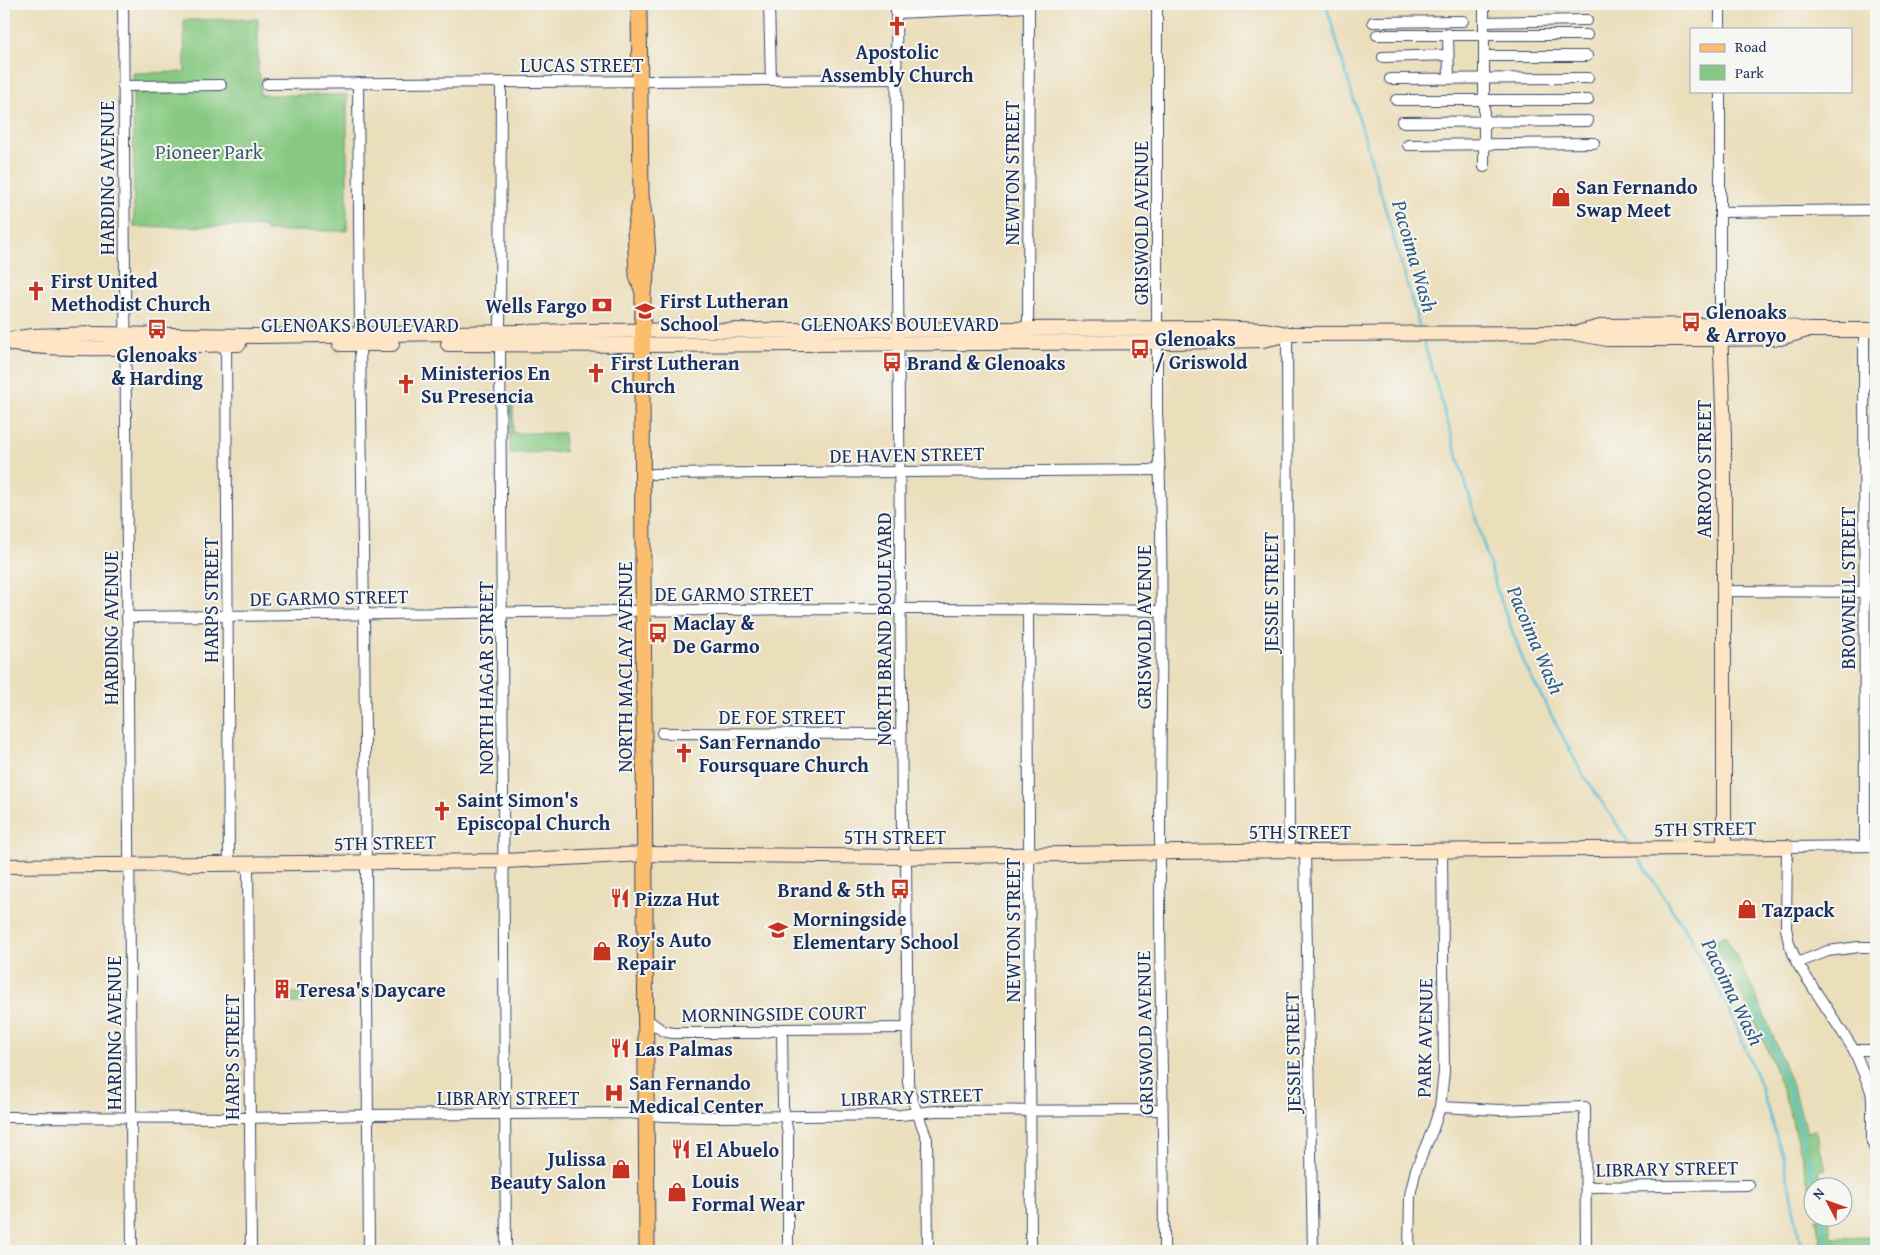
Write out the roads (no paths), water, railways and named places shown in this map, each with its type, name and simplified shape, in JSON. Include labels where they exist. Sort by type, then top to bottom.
[{"type":"main road","name":"NORTH MACLAY AVENUE","points":[[639,4],[640,196],[635,229],[636,276],[643,292],[647,1251]]},
{"type":"street","name":"HARDING AVENUE","points":[[123,4],[132,1251]]},
{"type":"street","points":[[770,4],[771,80]]},
{"type":"street","name":"GRISWOLD AVENUE","points":[[1157,4],[1157,412],[1160,470],[1160,852],[1164,1251]]},
{"type":"street","points":[[1484,4],[1484,167]]},
{"type":"street","points":[[1720,4],[1720,28]]},
{"type":"street","points":[[896,8],[1029,5]]},
{"type":"street","name":"NEWTON STREET","points":[[1028,336],[1029,5]]},
{"type":"street","name":"NORTH BRAND BOULEVARD","points":[[896,8],[902,829],[906,856],[909,1088],[927,1139],[928,1251]]},
{"type":"street","points":[[1484,22],[1587,20]]},
{"type":"street","points":[[1373,22],[1463,22]]},
{"type":"street","points":[[1448,34],[1449,78]]},
{"type":"street","points":[[1377,35],[1587,35]]},
{"type":"street","points":[[1383,57],[1448,55]]},
{"type":"street","points":[[1484,56],[1587,56]]},
{"type":"street","points":[[1390,79],[1588,78]]},
{"type":"street","name":"LUCAS STREET","points":[[267,84],[897,79]]},
{"type":"street","name":"NORTH HAGAR STREET","points":[[501,82],[500,339],[506,1251]]},
{"type":"street","points":[[358,83],[369,1251]]},
{"type":"street","points":[[123,86],[221,85]]},
{"type":"street","name":"ARROYO STREET","points":[[1720,92],[1720,332],[1724,438],[1724,847]]},
{"type":"street","points":[[1396,100],[1588,100]]},
{"type":"street","points":[[1402,122],[1588,121]]},
{"type":"street","points":[[1408,145],[1594,143]]},
{"type":"street","points":[[1720,212],[1876,210]]},
{"type":"street","name":"GLENOAKS BOULEVARD","points":[[4,341],[34,336],[125,341],[1157,335],[1264,330],[1287,334],[1575,333],[1604,326],[1720,332],[1780,338],[1806,330],[1870,330]]},
{"type":"street","name":"BROWNELL STREET","points":[[1865,846],[1865,592],[1870,330]]},
{"type":"street","name":"JESSIE STREET","points":[[1287,334],[1289,850]]},
{"type":"street","name":"HARPS STREET","points":[[226,340],[229,864]]},
{"type":"street","name":"DE HAVEN STREET","points":[[653,474],[1160,470]]},
{"type":"street","points":[[1724,592],[1876,592]]},
{"type":"street","name":"NEWTON STREET","points":[[1028,609],[1031,1251]]},
{"type":"street","name":"DE GARMO STREET","points":[[127,616],[1028,609],[1161,611]]},
{"type":"street","name":"DE FOE STREET","points":[[662,733],[901,734]]},
{"type":"street","points":[[1876,846],[1787,847],[1786,928],[1789,943],[1797,963],[1854,1050],[1870,1091],[1872,1142],[1876,1152]]},
{"type":"street","name":"5TH STREET","points":[[4,866],[504,861],[646,854],[906,856],[1289,850],[1305,852],[1442,849],[1787,847]]},
{"type":"street","name":"PARK AVENUE","points":[[1409,1251],[1410,1195],[1414,1178],[1440,1108],[1444,1072],[1442,849]]},
{"type":"street","name":"JESSIE STREET","points":[[1305,852],[1313,1251]]},
{"type":"street","name":"HARPS STREET","points":[[248,863],[250,1251]]},
{"type":"street","points":[[1797,963],[1828,951],[1876,947]]},
{"type":"street","name":"MORNINGSIDE COURT","points":[[645,1018],[663,1031],[673,1033],[759,1033],[782,1029],[908,1028]]},
{"type":"street","points":[[782,1029],[784,1116],[788,1134],[788,1251]]},
{"type":"street","points":[[1854,1050],[1876,1050]]},
{"type":"street","points":[[1440,1108],[1500,1110],[1585,1107],[1586,1251]]},
{"type":"street","name":"LIBRARY STREET","points":[[4,1117],[131,1116],[250,1118],[628,1113],[646,1115],[784,1116],[900,1115],[936,1111],[1162,1110]]},
{"type":"street","name":"LIBRARY STREET","points":[[1586,1187],[1749,1185]]},
{"type":"waterway","name":"Pacoima Wash","points":[[1326,4],[1420,329]]},
{"type":"waterway","name":"Pacoima Wash","points":[[1423,339],[1498,593],[1525,665],[1582,773],[1630,844]]},
{"type":"waterway","name":"Pacoima Wash","points":[[1635,853],[1690,937],[1730,1011],[1760,1085],[1784,1160],[1802,1251]]},
{"type":"waterway","points":[[1753,1001],[1789,1093],[1814,1178]]},
{"type":"waterway","points":[[1825,1228],[1828,1251]]},
{"type":"place","name":"Apostolic Assembly Church","points":[[897,26]]},
{"type":"place","name":"San Fernando Swap Meet","points":[[1561,197]]},
{"type":"place","name":"First United Methodist Church","points":[[36,291]]},
{"type":"place","name":"Wells Fargo","points":[[602,305]]},
{"type":"place","name":"First Lutheran School","points":[[645,311]]},
{"type":"place","name":"Glenoaks & Arroyo","points":[[1691,322]]},
{"type":"place","name":"Glenoaks & Harding","points":[[157,329]]},
{"type":"place","name":"Glenoaks / Griswold","points":[[1140,349]]},
{"type":"place","name":"Brand & Glenoaks","points":[[892,362]]},
{"type":"place","name":"First Lutheran Church","points":[[596,373]]},
{"type":"place","name":"Ministerios En Su Presencia","points":[[406,384]]},
{"type":"place","name":"Maclay & De Garmo","points":[[658,633]]},
{"type":"place","name":"San Fernando Foursquare Church","points":[[684,753]]},
{"type":"place","name":"Saint Simon's Episcopal Church","points":[[442,811]]},
{"type":"place","name":"Brand & 5th","points":[[900,889]]},
{"type":"place","name":"Pizza Hut","points":[[620,898]]},
{"type":"place","name":"Tazpack","points":[[1747,909]]},
{"type":"place","name":"Morningside Elementary School","points":[[778,930]]},
{"type":"place","name":"Roy's Auto Repair","points":[[602,951]]},
{"type":"place","name":"Teresa's Daycare","points":[[282,989]]},
{"type":"place","name":"Las Palmas","points":[[620,1048]]},
{"type":"place","name":"San Fernando Medical Center","points":[[614,1093]]},
{"type":"place","name":"El Abuelo","points":[[681,1149]]},
{"type":"place","name":"Julissa Beauty Salon","points":[[621,1169]]},
{"type":"place","name":"Louis Formal Wear","points":[[677,1192]]},
{"type":"park label","name":"Pioneer Park","points":[[209,151]]}]
